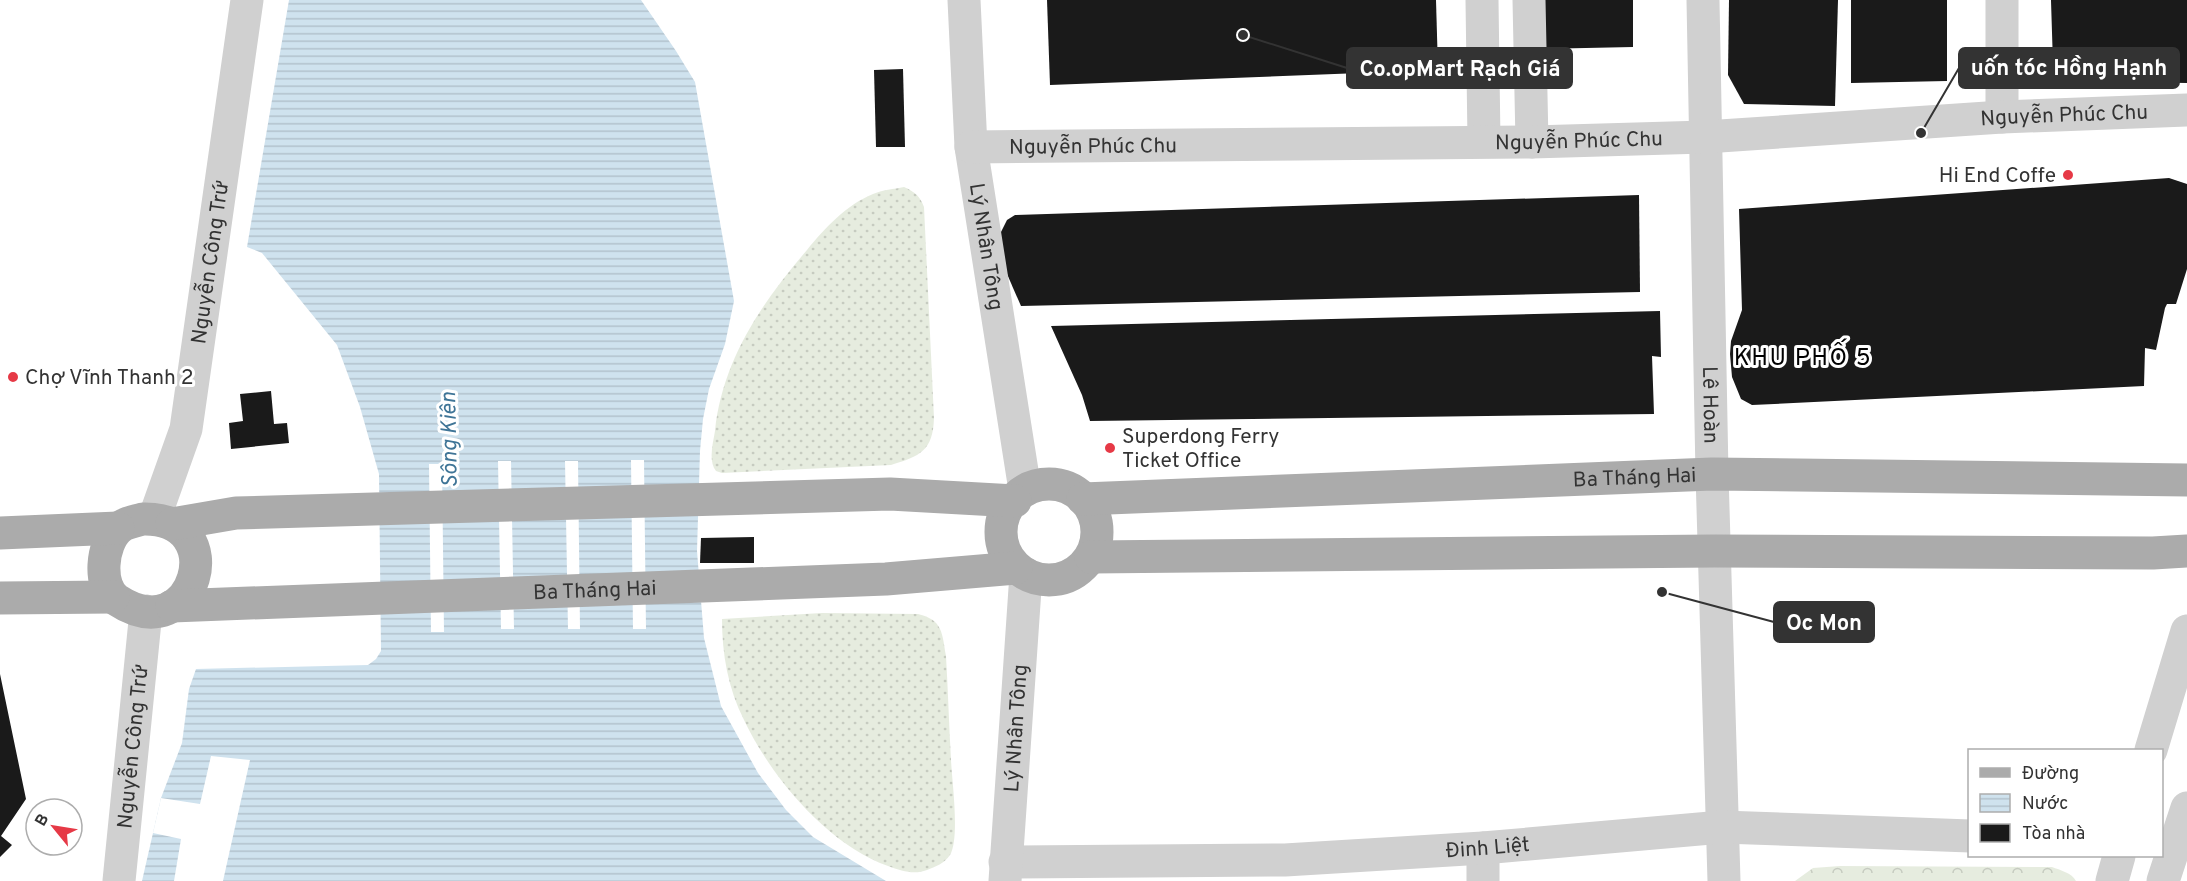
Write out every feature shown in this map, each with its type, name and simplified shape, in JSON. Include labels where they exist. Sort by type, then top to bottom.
[{"type":"main road","name":"Ba Tháng Hai","points":[[1083,499],[1712,474],[2187,480]]},
{"type":"main road","points":[[1043,484],[1065,486],[1083,499],[1094,515],[1096,525],[1097,536],[1090,557],[1076,572],[1057,580],[1033,578],[1021,571],[1005,551],[1000,531],[1006,510],[1020,495],[1043,484]]},
{"type":"main road","points":[[0,533],[118,528],[133,521],[163,521],[236,513],[799,496],[1020,495]]},
{"type":"main road","points":[[118,528],[105,550],[103,566],[108,590],[113,597],[137,610],[159,609],[190,589],[196,574],[196,558],[191,543],[182,531],[163,521]]},
{"type":"main road","points":[[1090,557],[1714,551],[2142,553],[2187,551]]},
{"type":"main road","name":"Ba Tháng Hai","points":[[159,609],[240,602],[886,579],[1021,571]]},
{"type":"main road","points":[[0,598],[113,597]]},
{"type":"street","name":"Nguyễn Công Trứ","points":[[163,521],[186,429],[247,0]]},
{"type":"street","name":"Lý Nhân Tông","points":[[964,0],[970,147],[1020,495]]},
{"type":"street","points":[[1482,0],[1484,141]]},
{"type":"street","points":[[1529,0],[1532,142]]},
{"type":"street","name":"Lê Hoàn","points":[[1703,0],[1712,474],[1724,881]]},
{"type":"street","points":[[2002,0],[2002,117]]},
{"type":"street","name":"Nguyễn Phúc Chu","points":[[970,147],[1532,142],[1705,137],[2002,117],[2187,110]]},
{"type":"street","name":"Lý Nhân Tông","points":[[1005,871],[1021,571]]},
{"type":"street","name":"Nguyễn Công Trứ","points":[[119,881],[159,609]]},
{"type":"street","points":[[2151,749],[2187,631]]},
{"type":"street","points":[[2163,881],[2187,808]]},
{"type":"street","name":"Đinh Liệt","points":[[1005,871],[1284,870],[1483,848],[1722,827],[1968,836]]},
{"type":"street","points":[[1483,848],[1483,881]]},
{"type":"street","points":[[2112,881],[2118,857]]},
{"type":"green space","points":[[904,187],[917,195],[924,207],[934,418],[928,445],[917,455],[891,465],[722,473],[716,471],[712,462],[712,452],[719,405],[735,357],[760,312],[790,270],[837,218],[854,204],[873,194]]},
{"type":"green space","points":[[822,613],[918,614],[932,620],[940,629],[946,656],[955,836],[948,858],[933,868],[913,872],[888,866],[866,856],[823,826],[804,807],[769,764],[738,708],[727,671],[722,619]]},
{"type":"green space","points":[[1840,866],[2052,867],[2069,874],[2076,881],[1795,881],[1813,868]]},
{"type":"water","name":"Sông Kiên","points":[[289,0],[641,0],[695,82],[734,301],[725,344],[709,389],[700,451],[697,551],[704,638],[721,706],[758,773],[786,810],[813,837],[886,881],[142,881],[161,798],[182,743],[189,689],[196,669],[368,665],[381,651],[379,474],[360,407],[337,345],[262,253],[247,247]],"holes":[[[631,460],[644,460],[646,629],[633,629]],[[498,461],[511,461],[514,629],[501,629]],[[565,461],[578,461],[580,629],[568,629]],[[429,464],[442,464],[444,632],[431,632]]]},
{"type":"pier","points":[[211,756],[250,760],[223,881],[174,881],[181,839],[153,833],[161,798],[200,804]]},
{"type":"building","points":[[1047,0],[1436,0],[1438,70],[1050,85]]},
{"type":"building","points":[[1537,0],[1633,0],[1633,47],[1538,49]]},
{"type":"building","points":[[1729,0],[1838,0],[1835,106],[1744,104],[1728,75]]},
{"type":"building","points":[[1851,0],[1947,0],[1947,81],[1851,83]]},
{"type":"building","points":[[2051,0],[2187,0],[2187,83],[2072,81],[2055,71]]},
{"type":"building","points":[[903,69],[905,147],[876,147],[874,70]]},
{"type":"building","points":[[2169,178],[2187,184],[2187,269],[2176,304],[2167,304],[2165,308],[2156,350],[2145,348],[2144,386],[1752,405],[1741,399],[1732,377],[1730,354],[1731,341],[1742,310],[1739,209]]},
{"type":"building","points":[[1639,195],[1640,292],[1021,306],[1000,258],[998,238],[1007,220],[1015,215]]},
{"type":"building","points":[[1660,311],[1661,357],[1652,356],[1654,414],[1090,421],[1082,395],[1051,326]]},
{"type":"building","points":[[271,391],[274,424],[287,423],[289,443],[231,449],[229,423],[243,421],[240,394]]},
{"type":"building","points":[[754,537],[754,563],[700,563],[701,538]]},
{"type":"building","points":[[0,674],[26,797],[1,836],[12,845],[0,857]]},
{"type":"place","name":"Co.opMart Rạch Giá","points":[[1243,35]]},
{"type":"place","name":"uốn tóc Hồng Hạnh","points":[[1921,133]]},
{"type":"place","name":"Hi End Coffe","points":[[2068,175]]},
{"type":"place","name":"Chợ Vĩnh Thanh 2","points":[[13,377]]},
{"type":"place","name":"Superdong Ferry Ticket Office","points":[[1110,448]]},
{"type":"place","name":"Oc Mon","points":[[1662,592]]},
{"type":"district","name":"KHU PHỐ 5","points":[[1803,357]]}]
